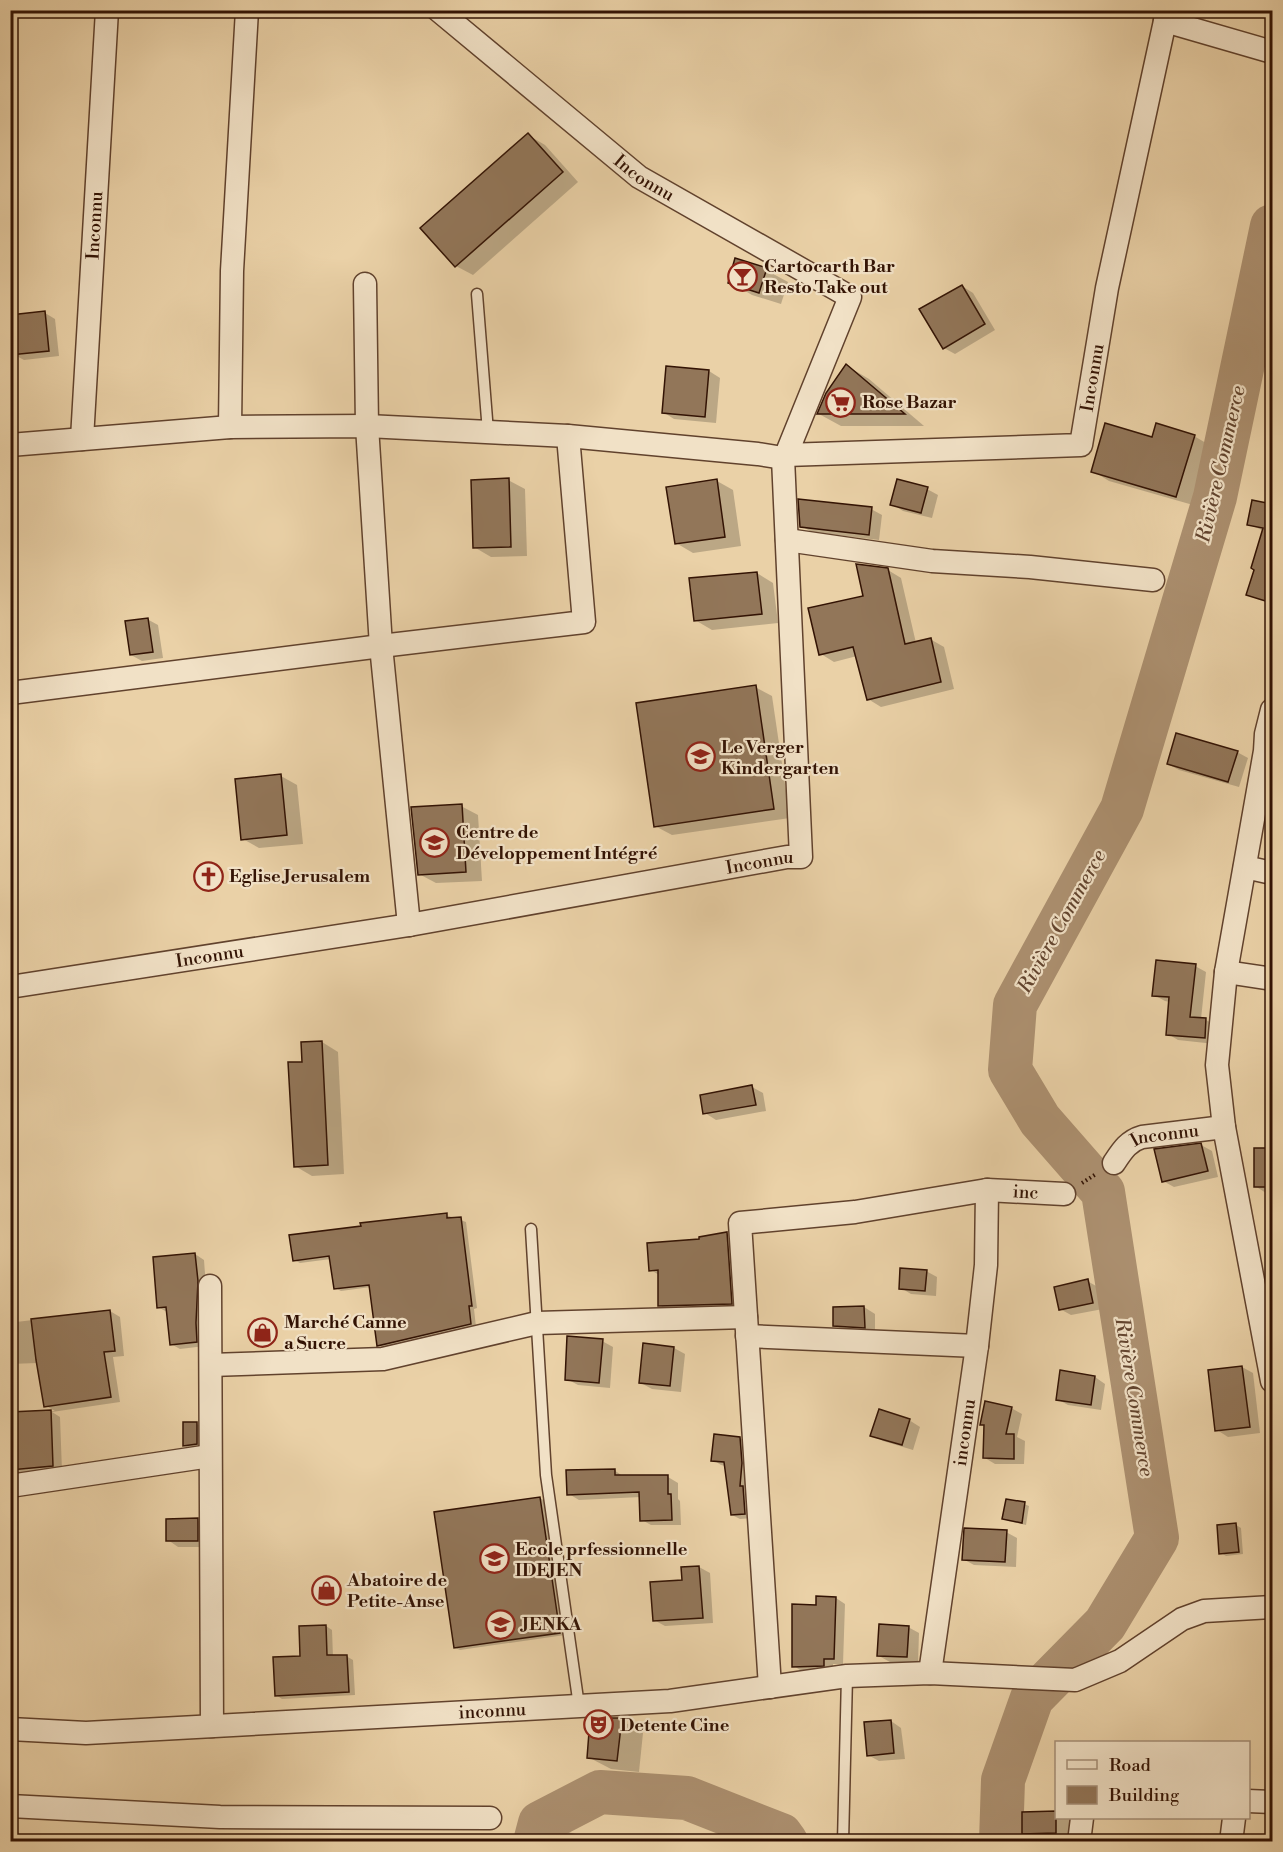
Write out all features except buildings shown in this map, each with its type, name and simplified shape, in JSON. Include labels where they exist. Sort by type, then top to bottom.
[{"type":"street","name":"Inconnu","points":[[82,439],[107,10]]},
{"type":"street","points":[[230,427],[232,271],[247,10]]},
{"type":"street","name":"Inconnu","points":[[10,987],[409,925],[788,857],[801,857],[785,456],[850,297],[639,177],[438,10]]},
{"type":"street","name":"Inconnu","points":[[10,445],[230,427],[367,426],[568,436],[785,456],[1081,445],[1107,288],[1167,16],[1265,51]]},
{"type":"street","points":[[365,284],[367,426],[381,646],[409,925]]},
{"type":"street","points":[[10,693],[584,622],[568,436]]},
{"type":"street","points":[[787,540],[932,561],[1030,567],[1153,580]]},
{"type":"street","points":[[1272,710],[1266,734],[1269,751],[1226,972],[1217,1065],[1224,1127],[1272,1381]]},
{"type":"street","points":[[1245,867],[1272,873]]},
{"type":"street","points":[[1226,972],[1272,979]]},
{"type":"street","name":"Inconnu","points":[[1114,1163],[1132,1140],[1224,1127]]},
{"type":"street","points":[[770,1687],[740,1223],[855,1212],[987,1191]]},
{"type":"street","name":"inc","points":[[987,1191],[1064,1194]]},
{"type":"street","name":"inconnu","points":[[930,1673],[977,1346],[986,1265],[987,1191]]},
{"type":"street","points":[[210,1287],[212,1726]]},
{"type":"street","points":[[211,1365],[383,1359],[537,1323],[747,1327],[977,1346]]},
{"type":"street","points":[[10,1486],[210,1456]]},
{"type":"street","name":"inconnu","points":[[10,1729],[86,1733],[670,1701],[847,1676],[930,1673],[1075,1680],[1120,1660],[1182,1619],[1204,1611],[1272,1607]]},
{"type":"street","points":[[1250,1801],[1272,1802]]},
{"type":"street","points":[[10,1806],[220,1817],[490,1818]]},
{"type":"street","points":[[1078,1842],[1082,1819]]},
{"type":"street","points":[[1231,1842],[1234,1819]]},
{"type":"lane","points":[[477,294],[488,432]]},
{"type":"lane","points":[[531,1229],[546,1475],[579,1706]]},
{"type":"lane","points":[[843,1842],[847,1676]]},
{"type":"path","points":[[1064,1194],[1114,1163]]},
{"type":"waterway","name":"Rivière Commerce","points":[[1001,1842],[1003,1780],[1032,1698],[1105,1624],[1157,1538],[1103,1192],[1040,1120],[1010,1070],[1015,1005],[1122,809],[1215,497],[1272,226]]},
{"type":"waterway","name":"Rivière Commerce","points":[[535,1842],[540,1823],[600,1792],[687,1798],[781,1835],[786,1842]]},
{"type":"place","name":"Cartocarth Bar Resto Take out","points":[[743,276]]},
{"type":"place","name":"Rose Bazar","points":[[841,402]]},
{"type":"place","name":"Le Verger Kindergarten","points":[[700,757]]},
{"type":"place","name":"Centre de Développement Intégré","points":[[435,842]]},
{"type":"place","name":"Eglise Jerusalem","points":[[208,876]]},
{"type":"place","name":"Marché Canne a Sucre","points":[[263,1332]]},
{"type":"place","name":"Ecole prfessionnelle IDEJEN","points":[[494,1559]]},
{"type":"place","name":"Abatoire de Petite-Anse","points":[[326,1590]]},
{"type":"place","name":"JENKA","points":[[501,1624]]},
{"type":"place","name":"Detente Cine","points":[[599,1725]]}]
